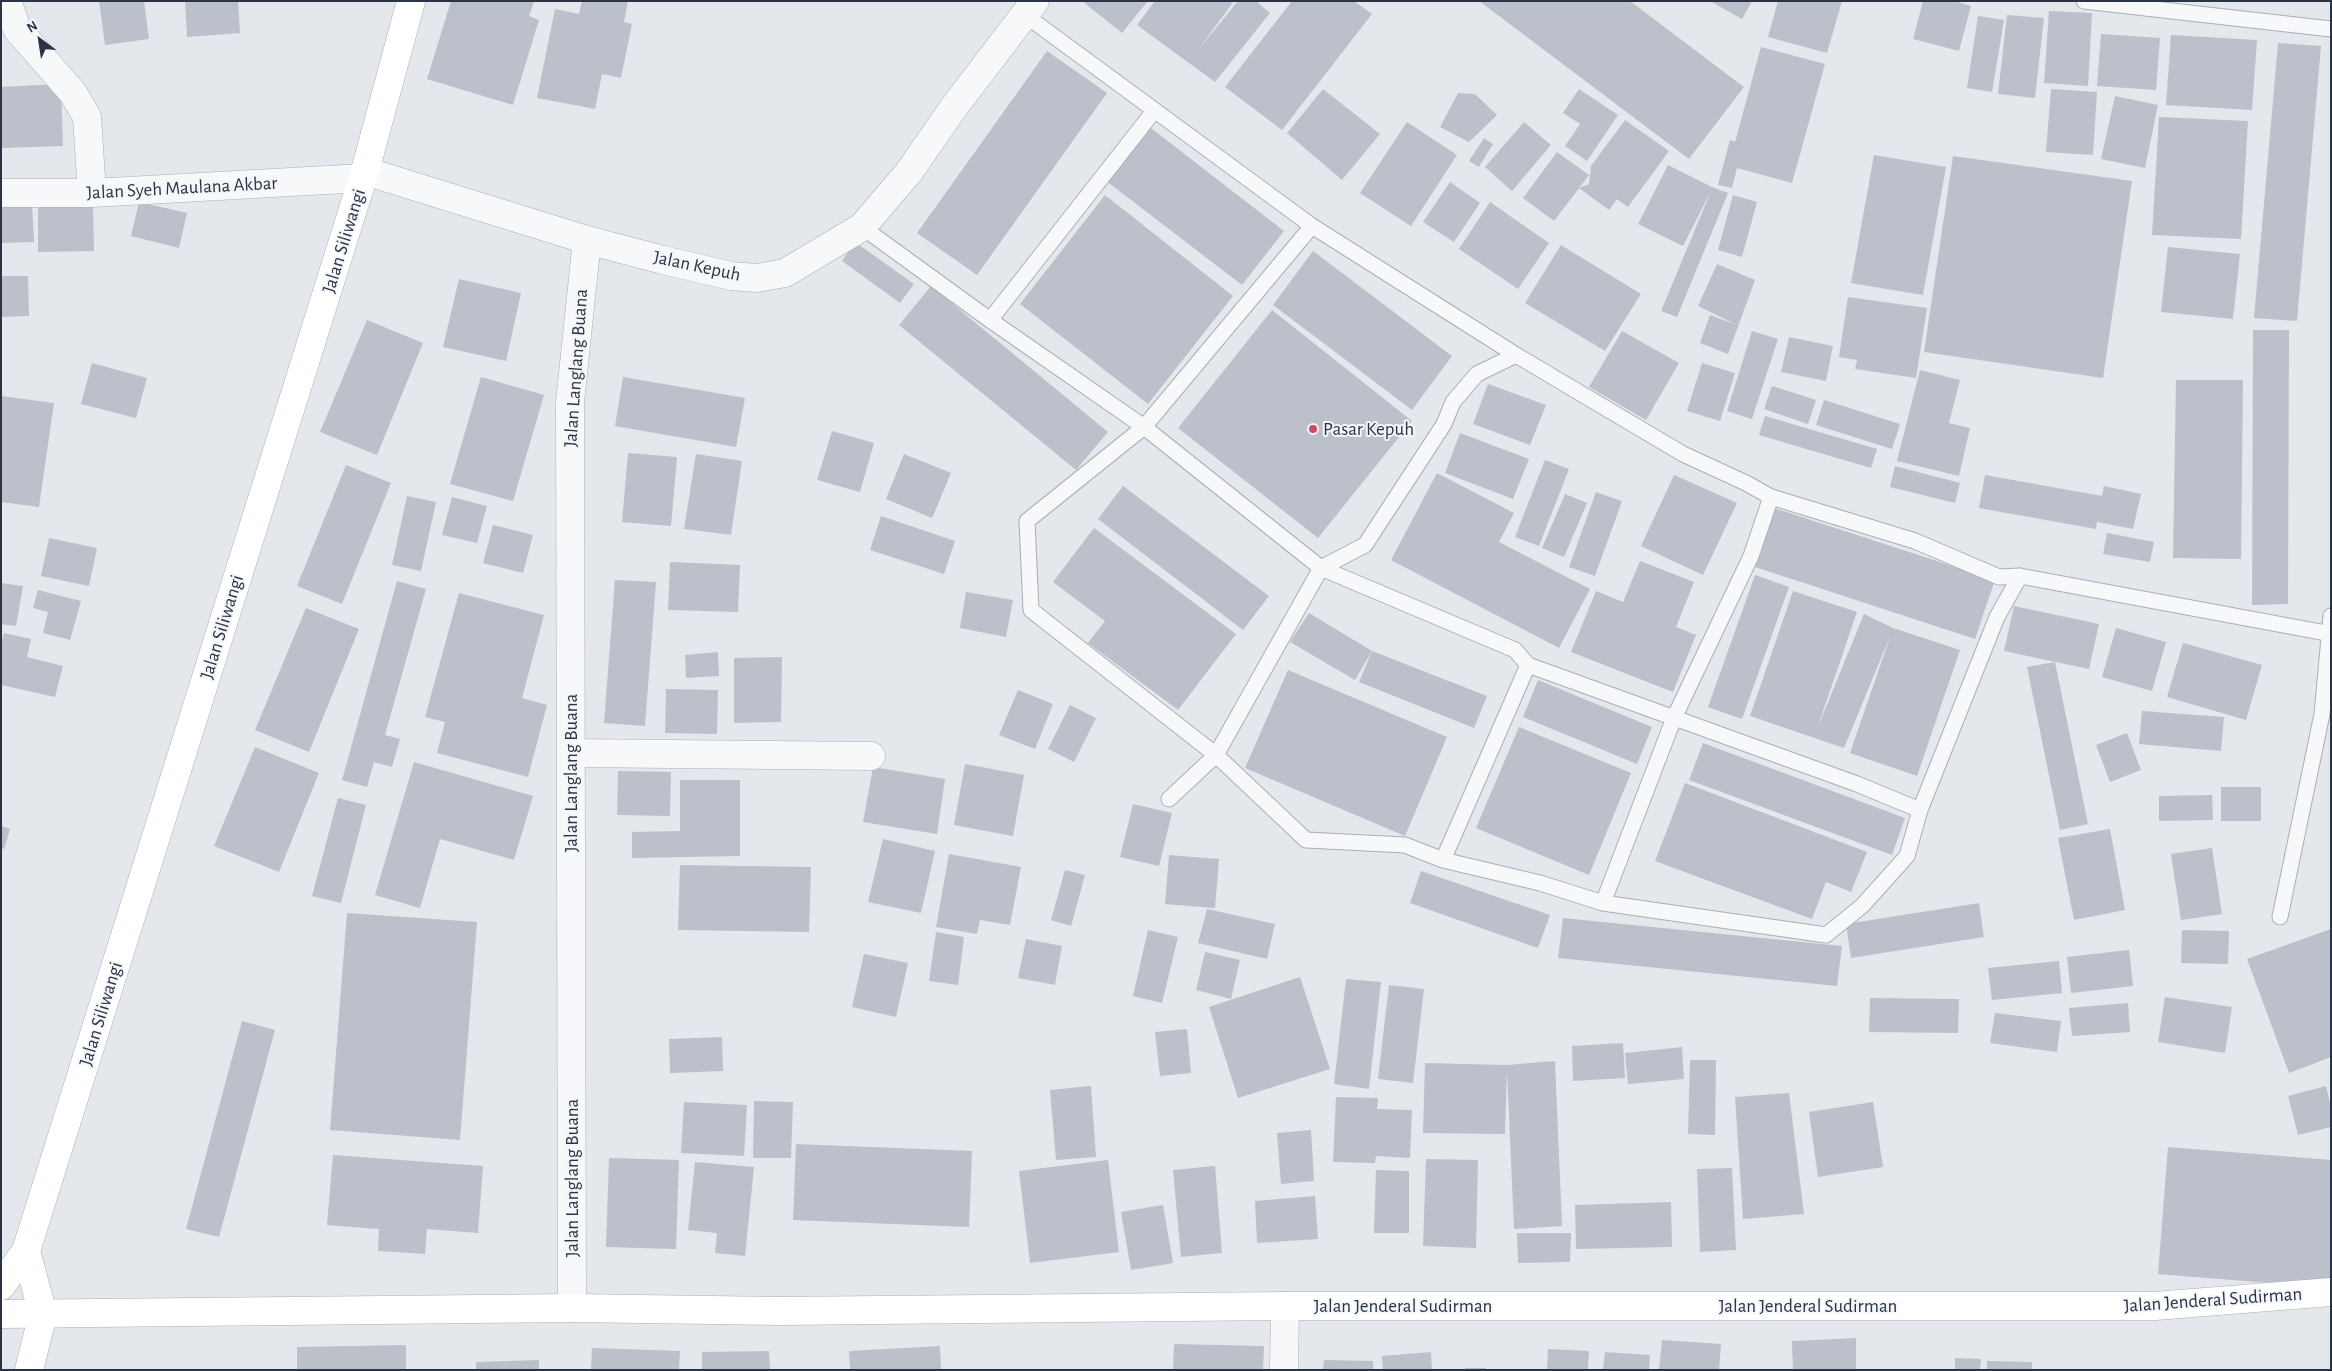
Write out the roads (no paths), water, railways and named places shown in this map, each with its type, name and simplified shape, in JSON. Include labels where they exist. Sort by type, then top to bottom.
[{"type":"main road","name":"Jalan Siliwangi","points":[[1,1286],[26,1251],[365,173],[411,1]]},
{"type":"main road","points":[[26,1251],[43,1314],[29,1370]]},
{"type":"main road","name":"Jalan Jenderal Sudirman","points":[[1,1314],[572,1308],[779,1311],[1285,1306],[2155,1306],[2331,1292]]},
{"type":"street","points":[[7,1],[17,29],[73,93],[87,117],[92,193]]},
{"type":"street","name":"Jalan Kepuh","points":[[365,173],[587,240],[731,276],[757,278],[785,273],[858,230],[909,172],[954,107],[1030,8]]},
{"type":"street","name":"Jalan Syeh Maulana Akbar","points":[[1,193],[92,193],[365,173]]},
{"type":"street","name":"Jalan Langlang Buana","points":[[572,1308],[570,402],[587,240]]},
{"type":"street","points":[[571,753],[871,756]]},
{"type":"street","points":[[1284,1370],[1285,1306]]},
{"type":"lane","points":[[2084,1],[2331,28]]},
{"type":"lane","points":[[1030,8],[1154,111],[1312,226],[1516,355],[1683,454],[1746,483],[1770,497],[1915,542],[1999,577],[2020,576],[2330,634]]},
{"type":"lane","points":[[990,320],[1154,111]]},
{"type":"lane","points":[[1312,226],[1144,427],[1027,521],[1031,610],[1216,754],[1306,840],[1405,845],[1443,860],[1540,883],[1603,904],[1826,935],[1862,906],[1907,856],[1920,810],[1997,617],[2020,576]]},
{"type":"lane","points":[[858,230],[1144,427],[1321,568],[1515,650],[1528,665],[1857,784],[1920,810]]},
{"type":"lane","points":[[1173,795],[1204,769],[1216,754],[1321,568],[1365,545],[1444,424],[1452,402],[1477,374],[1516,355]]},
{"type":"lane","points":[[1603,904],[1674,718],[1751,556],[1770,497]]},
{"type":"lane","points":[[2280,917],[2322,714],[2331,616]]},
{"type":"lane","points":[[1443,860],[1528,665]]},
{"type":"lane","points":[[2322,714],[2331,727]]},
{"type":"place","name":"Pasar Kepuh","points":[[1313,429]]}]
